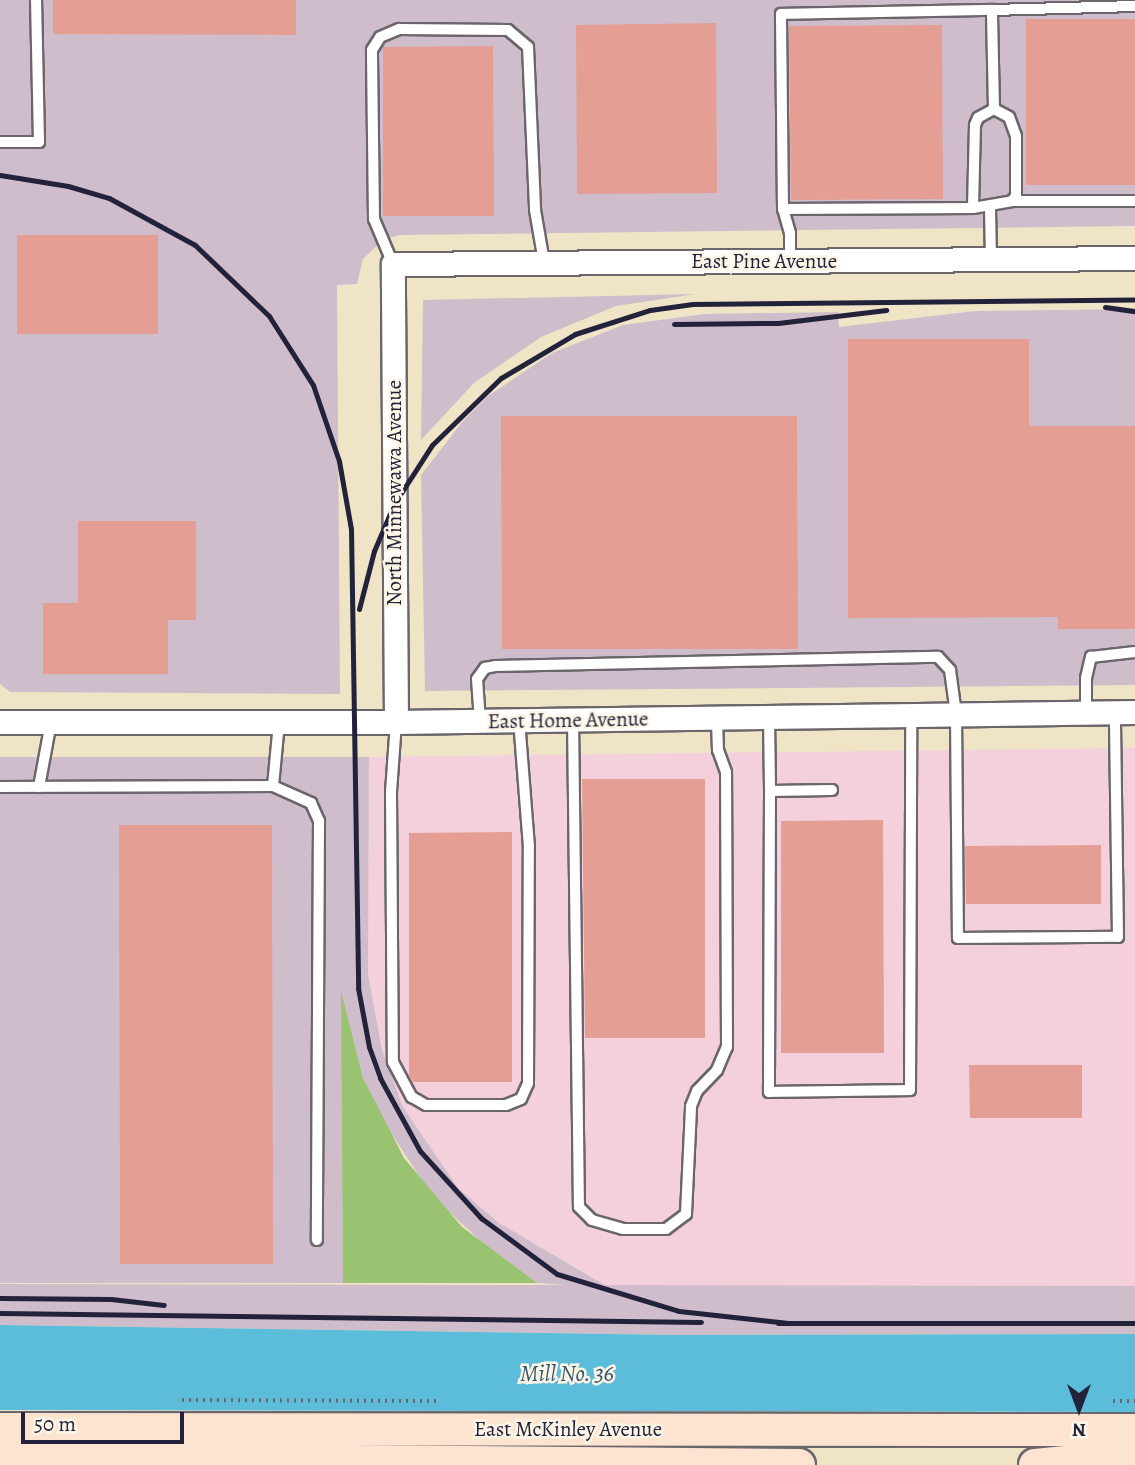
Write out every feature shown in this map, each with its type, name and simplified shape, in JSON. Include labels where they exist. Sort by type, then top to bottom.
[{"type":"main road","name":"East McKinley Avenue","points":[[0,1429],[1135,1430]]},
{"type":"main road","points":[[806,1465],[807,1429]]},
{"type":"main road","points":[[1035,1465],[1135,1455]]},
{"type":"main road","name":"East McKinley Avenue","points":[[0,1458],[799,1465]]},
{"type":"street","name":"East Pine Avenue","points":[[393,264],[1135,258]]},
{"type":"street","name":"North Minnewawa Avenue","points":[[393,264],[396,722]]},
{"type":"street","name":"East Home Avenue","points":[[0,722],[396,722],[1125,712]]},
{"type":"lane","points":[[0,142],[38,142],[36,0]]},
{"type":"lane","points":[[790,261],[790,233],[783,209],[781,14],[1135,6]]},
{"type":"lane","points":[[992,10],[993,110]]},
{"type":"lane","points":[[393,264],[374,219],[372,50],[380,37],[399,29],[508,30],[528,47],[531,63],[535,197],[544,262]]},
{"type":"lane","points":[[993,110],[1009,117],[1016,136],[1016,196],[1012,201]]},
{"type":"lane","points":[[973,208],[975,125],[978,118],[993,110]]},
{"type":"lane","points":[[783,209],[990,208],[1012,201],[1135,201]]},
{"type":"lane","points":[[990,208],[992,259]]},
{"type":"lane","points":[[1086,712],[1086,678],[1091,657],[1135,652]]},
{"type":"lane","points":[[480,721],[477,679],[485,668],[932,656],[948,664],[956,714],[958,938],[1118,937],[1125,712]]},
{"type":"lane","points":[[769,717],[769,1092],[910,1090],[911,715]]},
{"type":"lane","points":[[572,719],[579,1207],[592,1220],[624,1229],[666,1229],[686,1214],[691,1106],[697,1091],[717,1070],[727,1047],[726,772],[718,750],[717,717]]},
{"type":"lane","points":[[396,722],[391,792],[393,1062],[412,1097],[426,1105],[506,1105],[521,1099],[528,1083],[529,846],[519,720]]},
{"type":"lane","points":[[39,787],[51,722]]},
{"type":"lane","points":[[273,786],[279,722]]},
{"type":"lane","points":[[0,787],[273,786],[311,803],[319,821],[317,1240]]},
{"type":"lane","points":[[770,791],[832,790]]},
{"type":"shaded area","points":[[0,0],[1135,0],[1135,226],[400,235],[383,240],[363,259],[357,284],[337,285],[340,694],[10,692],[0,684]]},
{"type":"shaded area","points":[[696,294],[616,306],[541,337],[474,383],[421,440],[423,300]]},
{"type":"shaded area","points":[[1135,309],[1135,685],[425,691],[421,475],[463,421],[488,396],[552,353],[623,325],[704,314],[838,312],[839,327],[975,311]]},
{"type":"shaded area","points":[[1135,748],[1135,1286],[606,1285],[499,1223],[458,1188],[403,1107],[382,1050],[368,974],[369,757]]},
{"type":"shaded area","points":[[0,757],[369,757],[368,974],[382,1050],[403,1107],[458,1188],[499,1223],[605,1285],[1135,1286],[1135,1334],[679,1335],[0,1325],[0,1284],[564,1285],[537,1283],[499,1258],[433,1197],[380,1116],[363,1078],[342,997],[343,1283],[0,1283]]},
{"type":"green space","points":[[341,991],[363,1078],[404,1158],[462,1227],[537,1283],[343,1283]]},
{"type":"water","name":"Mill No. 36","points":[[0,1325],[679,1335],[1135,1334],[1135,1412],[0,1410]]},
{"type":"building","points":[[53,0],[296,0],[296,35],[53,34]]},
{"type":"building","points":[[1026,19],[1135,19],[1135,185],[1026,185]]},
{"type":"building","points":[[716,23],[717,193],[577,194],[576,25]]},
{"type":"building","points":[[942,25],[943,199],[791,200],[789,26]]},
{"type":"building","points":[[493,46],[494,216],[383,216],[383,47]]},
{"type":"building","points":[[17,235],[158,235],[158,334],[17,334]]},
{"type":"building","points":[[848,339],[1029,339],[1029,426],[1135,426],[1135,629],[1058,629],[1058,617],[848,618]]},
{"type":"building","points":[[501,416],[797,416],[798,649],[502,649]]},
{"type":"building","points":[[78,521],[196,521],[196,620],[168,620],[168,674],[43,674],[43,603],[78,603]]},
{"type":"building","points":[[582,779],[705,779],[705,1038],[585,1038]]},
{"type":"building","points":[[883,820],[884,1053],[781,1053],[781,821]]},
{"type":"building","points":[[119,825],[272,825],[273,1264],[120,1264]]},
{"type":"building","points":[[512,832],[512,1082],[413,1082],[409,1075],[409,833]]},
{"type":"building","points":[[1101,845],[1101,904],[966,904],[965,846]]},
{"type":"building","points":[[969,1065],[1082,1065],[1082,1118],[970,1118]]},
{"type":"railway","points":[[0,175],[68,186],[109,198],[195,245],[269,316],[313,385],[339,461],[351,529],[358,988],[369,1047],[380,1078],[420,1151],[481,1218],[557,1274],[679,1311],[788,1323]]},
{"type":"railway","points":[[359,609],[374,551],[394,504],[432,445],[501,378],[575,334],[650,310],[693,304],[1135,299]]},
{"type":"railway","points":[[1105,307],[1135,311]]},
{"type":"railway","points":[[674,324],[778,323],[886,310]]},
{"type":"railway","points":[[0,1298],[111,1299],[164,1305]]},
{"type":"railway","points":[[0,1313],[701,1322]]},
{"type":"railway","points":[[778,1323],[1135,1323]]}]
